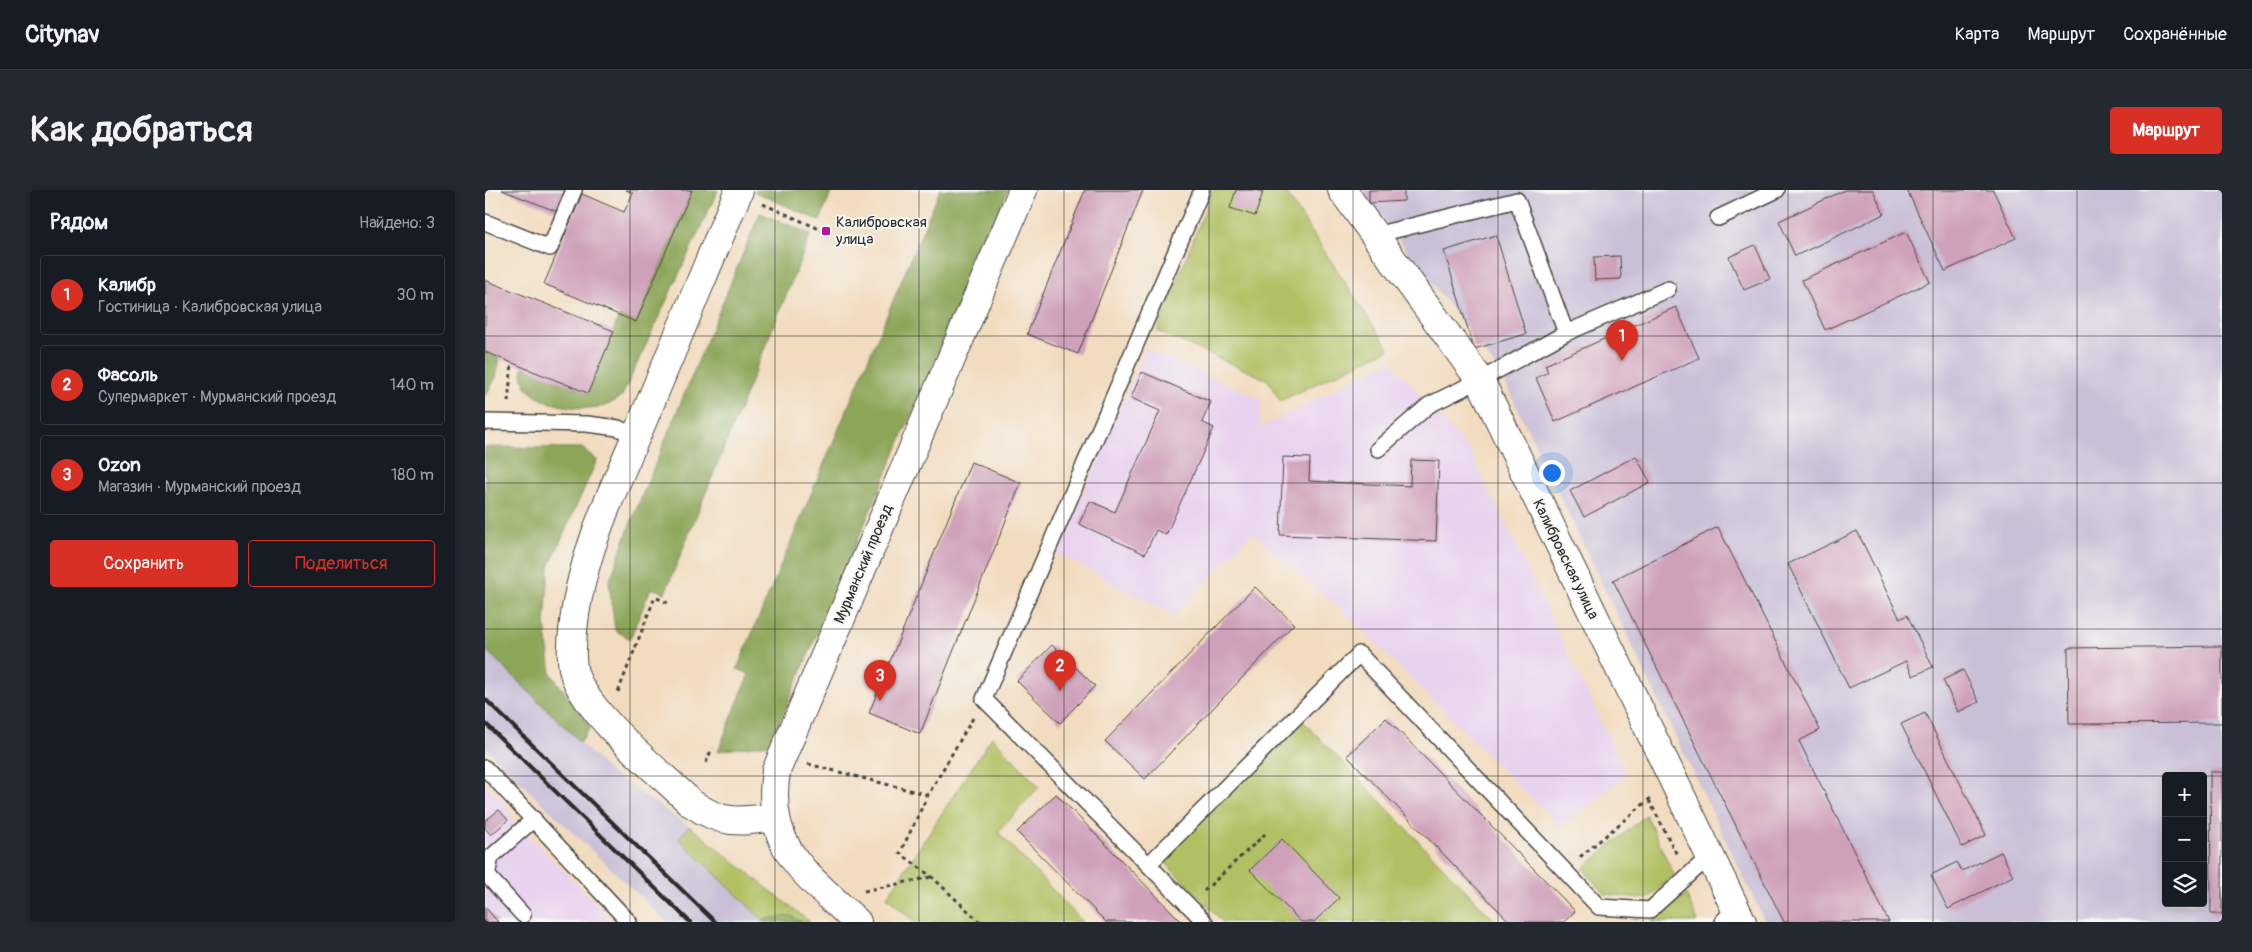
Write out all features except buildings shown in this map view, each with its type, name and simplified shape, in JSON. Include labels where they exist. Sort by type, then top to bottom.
[{"type":"street","name":"Мурманский проезд","points":[[857,922],[831,898],[791,855],[780,836],[775,817],[773,793],[779,760],[1023,190]]},
{"type":"street","name":"Калибровская улица","points":[[1342,190],[1480,380],[1711,855],[1733,918]]},
{"type":"street","points":[[749,196],[602,511],[583,573],[575,610],[571,647],[574,674],[586,698],[604,719],[691,803],[707,814],[727,821],[775,817]]},
{"type":"lane","points":[[485,222],[550,248],[574,190]]},
{"type":"lane","points":[[1202,190],[984,699],[1205,922]]},
{"type":"lane","points":[[1718,218],[1777,190]]},
{"type":"lane","points":[[1375,235],[1517,200],[1566,333]]},
{"type":"lane","points":[[1379,449],[1429,405],[1480,380],[1566,333],[1668,289]]},
{"type":"lane","points":[[485,422],[508,424],[587,424],[618,428],[637,437]]},
{"type":"lane","points":[[1149,864],[1359,654],[1599,907],[1651,910],[1711,855]]},
{"type":"lane","points":[[485,768],[629,922]]},
{"type":"lane","points":[[523,914],[487,875],[491,857],[534,820]]},
{"type":"path","points":[[749,196],[824,231]]},
{"type":"path","points":[[508,424],[508,397],[512,363]]},
{"type":"path","points":[[618,692],[655,597],[671,604]]},
{"type":"path","points":[[980,922],[932,877],[901,853],[928,795],[984,699]]},
{"type":"path","points":[[706,763],[712,748]]},
{"type":"path","points":[[805,763],[928,795]]},
{"type":"path","points":[[1564,870],[1673,779]]},
{"type":"path","points":[[1649,800],[1688,876]]},
{"type":"path","points":[[1189,905],[1265,834]]},
{"type":"path","points":[[831,898],[932,877]]},
{"type":"shaded area","points":[[1361,190],[2222,190],[2222,922],[1765,922],[1501,374]]},
{"type":"shaded area","points":[[1146,349],[1261,399],[1260,428],[1390,361],[1469,449],[1627,775],[1560,827],[1347,615],[1252,533],[1173,616],[1057,553]]},
{"type":"shaded area","points":[[485,649],[611,773],[689,826],[687,831],[791,922],[667,922],[485,747]]},
{"type":"shaded area","points":[[485,784],[506,805],[512,819],[614,922],[485,922]]},
{"type":"green space","points":[[692,190],[718,190],[622,396],[605,406],[594,408],[566,406],[539,398],[529,390],[523,380],[523,367],[588,393],[619,316],[636,322]]},
{"type":"green space","points":[[756,190],[832,190],[820,221],[755,192]]},
{"type":"green space","points":[[940,190],[1008,190],[770,744],[718,751],[749,674],[737,669]]},
{"type":"green space","points":[[1213,190],[1284,190],[1389,349],[1280,401],[1268,380],[1157,331]]},
{"type":"green space","points":[[760,213],[811,234],[665,593],[651,588],[630,639],[615,630],[609,583],[631,522]]},
{"type":"green space","points":[[485,352],[500,358],[496,378],[485,396]]},
{"type":"green space","points":[[485,447],[582,448],[597,460],[549,567],[545,623],[551,674],[591,727],[580,742],[485,649]]},
{"type":"green space","points":[[1303,721],[1496,922],[1223,922],[1161,858]]},
{"type":"green space","points":[[992,737],[1039,787],[998,832],[1083,922],[914,922],[887,897]]},
{"type":"green space","points":[[1646,815],[1674,875],[1648,899],[1605,894],[1583,869]]},
{"type":"green space","points":[[689,826],[810,922],[765,922],[679,839]]},
{"type":"green space","points":[[1686,894],[1698,922],[1652,922]]},
{"type":"green space","points":[[791,916],[802,922],[763,922],[764,919]]},
{"type":"railway","points":[[485,699],[715,922]]},
{"type":"railway","points":[[485,723],[690,922]]},
{"type":"place","name":"Калибровская улица","points":[[826,231]]},
{"type":"place","name":"Калибр","points":[[1622,361]]},
{"type":"place","name":"Фасоль","points":[[1060,691]]},
{"type":"place","name":"Ozon","points":[[880,701]]}]
